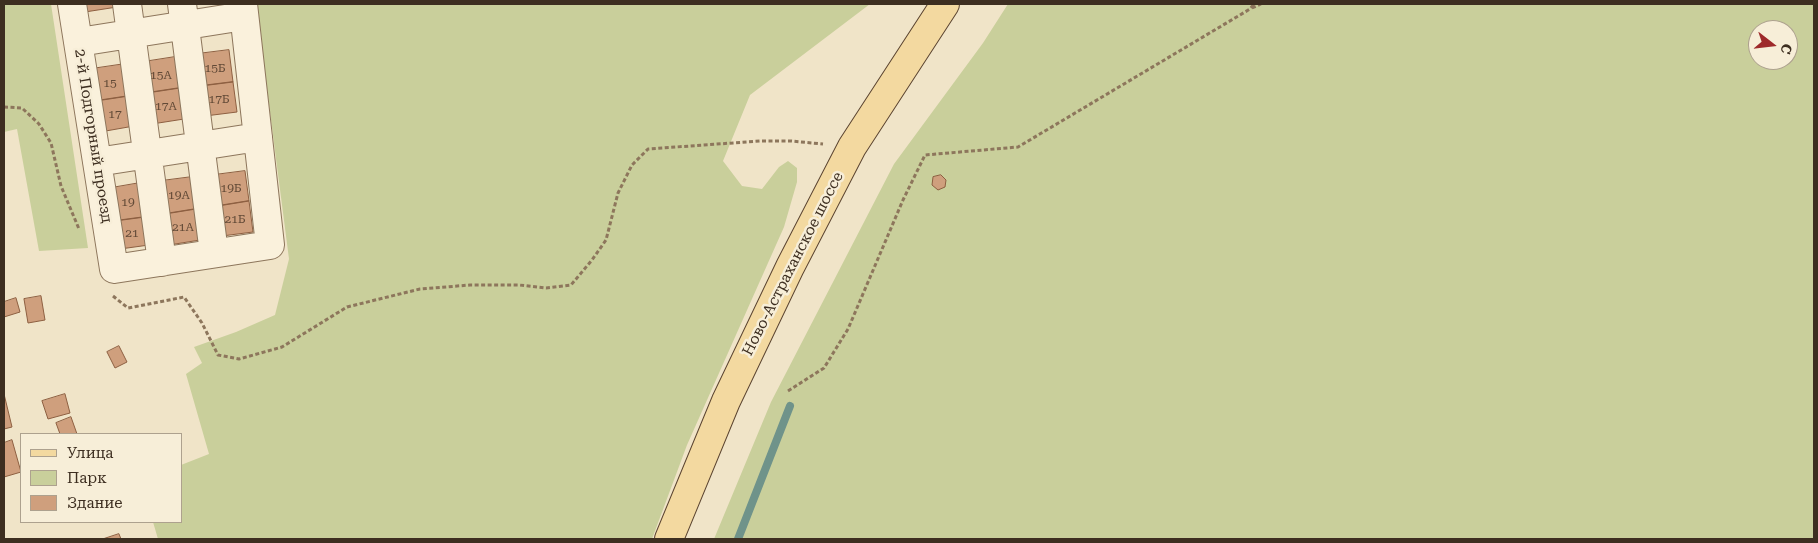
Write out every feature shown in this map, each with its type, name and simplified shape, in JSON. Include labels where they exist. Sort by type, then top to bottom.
[{"type":"main road","name":"Ново-Астраханское шоссе","points":[[669,539],[726,401],[790,267],[852,147],[945,4]]},
{"type":"street","name":"2-й Подгорный проезд","points":[[72,4],[97,162],[113,282]]},
{"type":"street","points":[[127,4],[162,262]]},
{"type":"street","points":[[79,42],[131,34],[184,14],[243,10],[270,245],[162,262],[113,282]]},
{"type":"street","points":[[184,14],[214,254]]},
{"type":"street","points":[[97,162],[258,137]]},
{"type":"path","points":[[1250,9],[1254,4]]},
{"type":"path","points":[[788,391],[824,368],[848,329],[903,200],[925,155],[1018,147],[1261,4]]},
{"type":"path","points":[[4,107],[22,108],[39,124],[51,143],[61,186],[80,232]]},
{"type":"path","points":[[113,282],[128,308],[184,297],[202,323],[218,355],[238,360],[282,347],[347,307],[388,296],[420,289],[470,285],[519,285],[546,288],[571,285],[606,240],[618,193],[632,165],[648,149],[760,141],[791,141],[852,147]]},
{"type":"green space","points":[[4,4],[51,4],[88,248],[39,251],[17,129],[4,132]]},
{"type":"green space","points":[[256,4],[870,4],[750,95],[723,161],[742,186],[762,189],[779,167],[788,161],[797,168],[797,182],[784,227],[687,445],[652,539],[158,539],[153,523],[182,523],[182,465],[209,454],[186,374],[202,363],[194,347],[275,315],[289,259]]},
{"type":"green space","points":[[1008,4],[1814,4],[1814,539],[714,539],[771,402],[894,164],[983,43]]},
{"type":"building","points":[[84,4],[116,4],[117,7],[85,12]]},
{"type":"building","points":[[229,50],[233,82],[201,86],[197,54]]},
{"type":"building","points":[[175,57],[180,88],[147,93],[143,62]]},
{"type":"building","points":[[125,64],[129,96],[96,101],[91,69]]},
{"type":"building","points":[[233,82],[237,112],[205,116],[201,86]]},
{"type":"building","points":[[180,88],[184,119],[152,124],[147,93]]},
{"type":"building","points":[[129,96],[134,126],[100,132],[96,101]]},
{"type":"building","points":[[245,171],[249,201],[218,206],[214,175]]},
{"type":"building","points":[[941,175],[946,180],[945,187],[938,190],[932,185],[933,177]]},
{"type":"building","points":[[192,177],[196,209],[165,214],[161,181]]},
{"type":"building","points":[[140,183],[145,217],[115,221],[111,188]]},
{"type":"building","points":[[249,201],[253,232],[222,236],[218,206]]},
{"type":"building","points":[[196,209],[200,240],[169,245],[165,214]]},
{"type":"building","points":[[145,217],[149,245],[120,249],[115,221]]},
{"type":"building","points":[[41,296],[45,320],[28,323],[24,299]]},
{"type":"building","points":[[16,298],[20,312],[4,317],[4,302]]},
{"type":"building","points":[[119,346],[127,362],[115,368],[107,352]]},
{"type":"building","points":[[4,394],[12,427],[4,429]]},
{"type":"building","points":[[65,394],[70,413],[48,419],[42,401]]},
{"type":"building","points":[[71,417],[77,433],[60,433],[56,423]]},
{"type":"building","points":[[12,440],[20,472],[4,477],[4,443]]},
{"type":"building","points":[[119,534],[121,539],[103,539]]},
{"type":"waterway","points":[[738,539],[790,406]]}]
